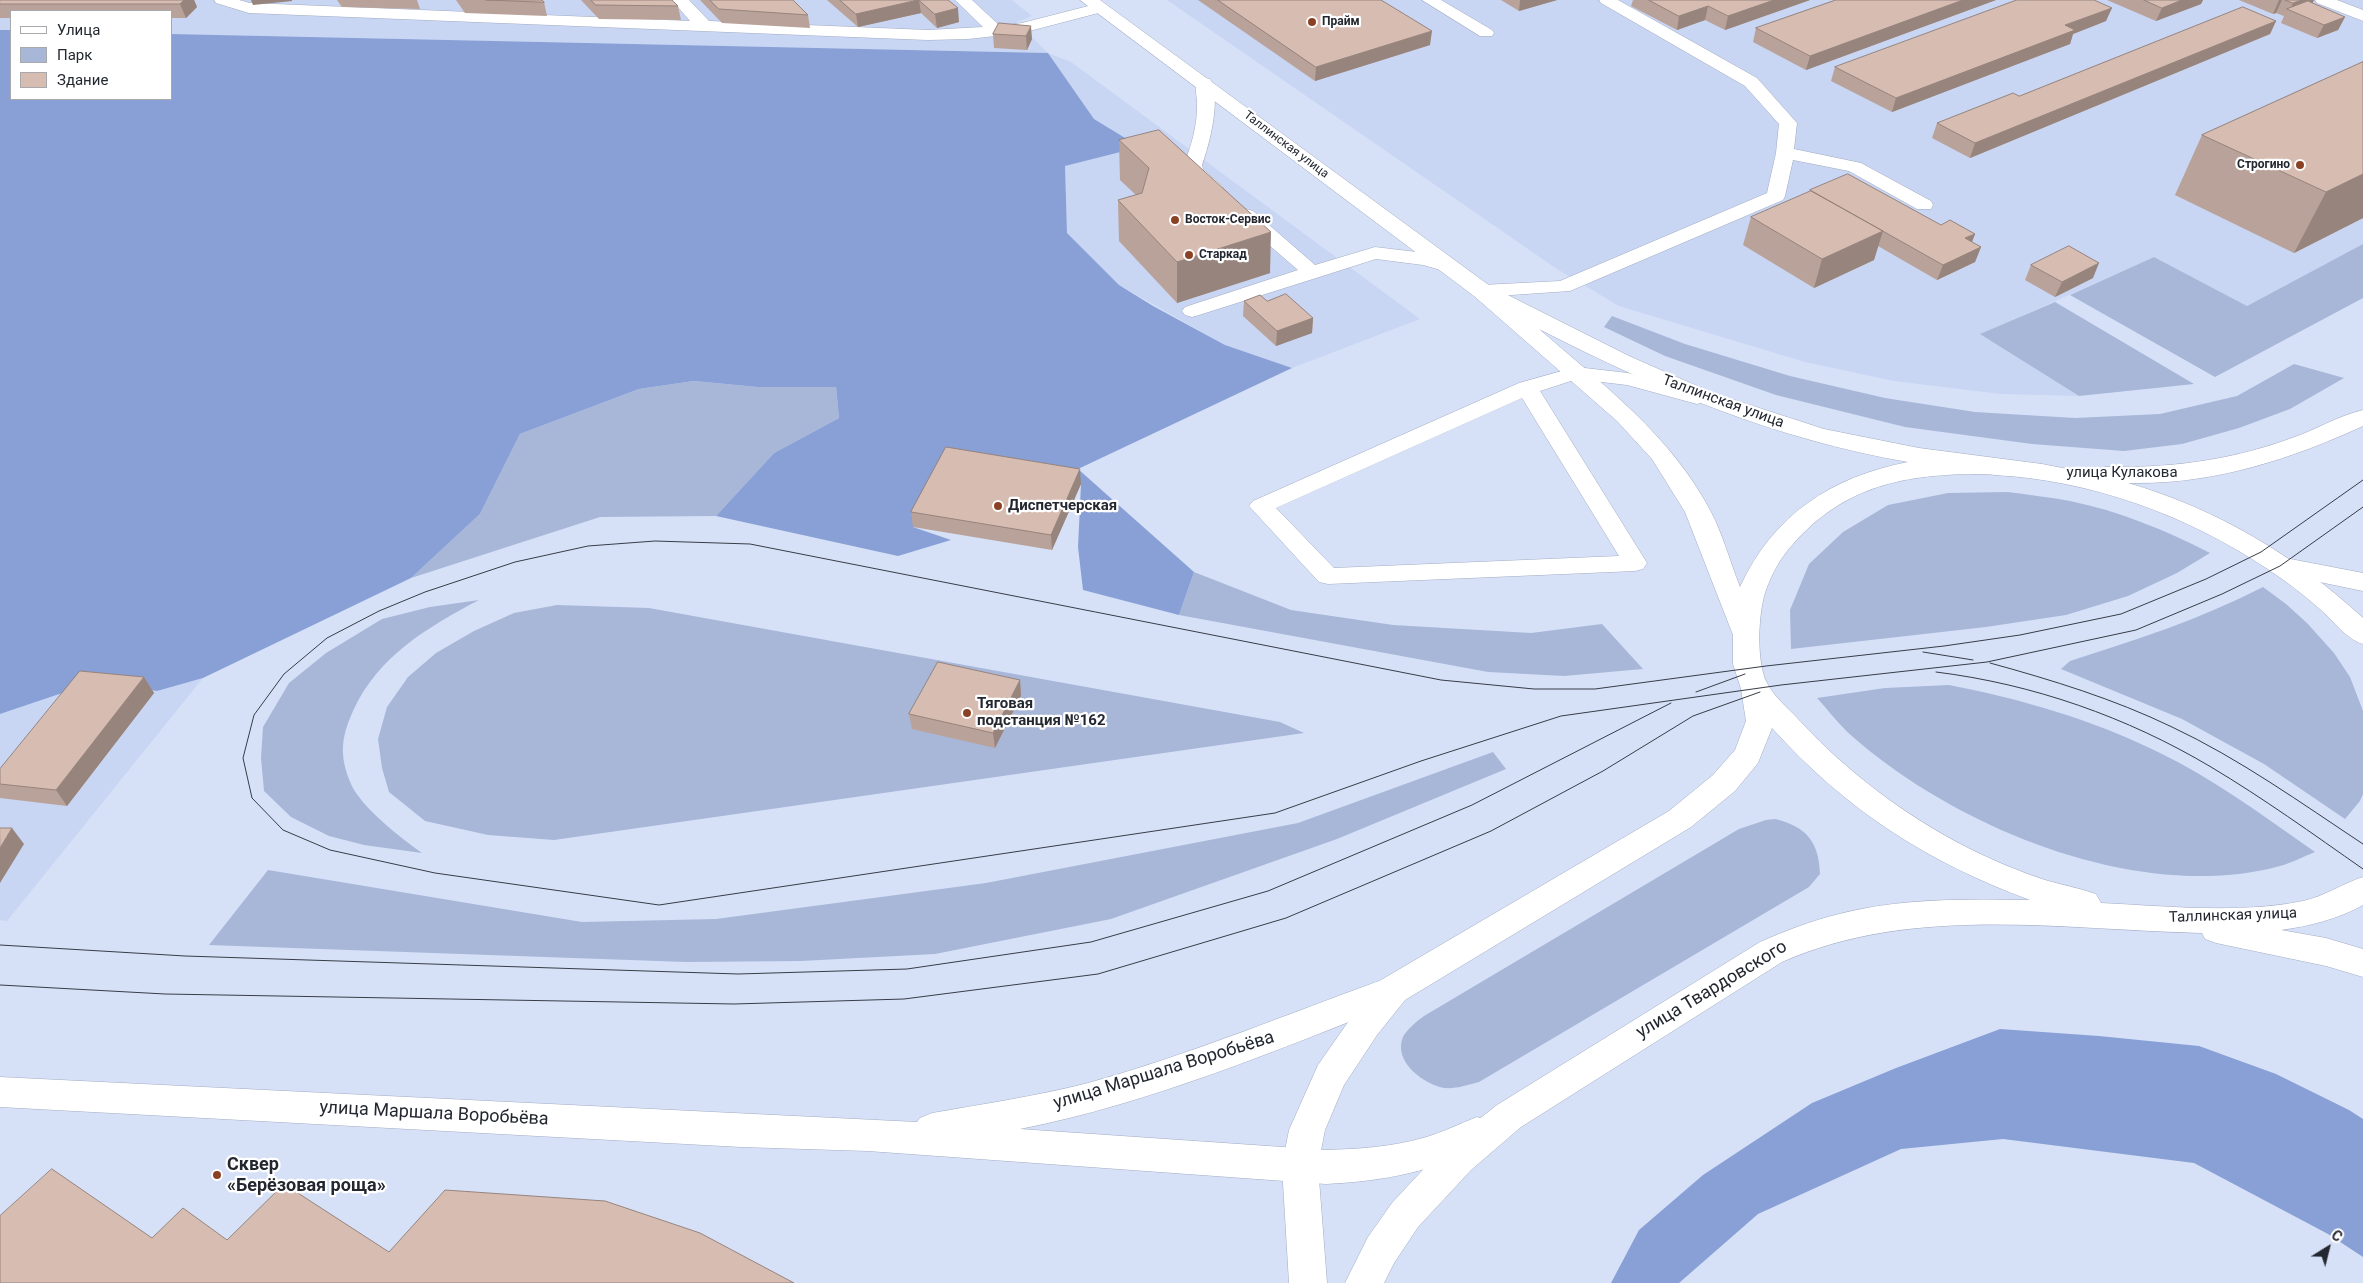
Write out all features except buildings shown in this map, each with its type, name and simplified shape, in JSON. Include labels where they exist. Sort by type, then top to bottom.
[{"type":"main road","name":"Таллинская улица","points":[[1095,4],[1482,291],[1646,436],[1674,471],[1698,512],[1746,637]]},
{"type":"main road","name":"Таллинская улица","points":[[1482,291],[1625,364],[1709,400],[1767,420],[1848,442],[1980,466],[2051,472],[2114,487],[2192,516],[2261,552],[2332,603],[2363,634]]},
{"type":"main road","name":"улица Кулакова","points":[[2051,472],[2128,476],[2198,472],[2250,462],[2308,443],[2363,417]]},
{"type":"main road","name":"Таллинская улица","points":[[1980,466],[1904,470],[1857,484],[1810,512],[1786,534],[1769,554],[1751,591],[1746,637],[1748,669],[1755,689],[1798,740],[1845,783],[1906,827],[1977,866],[2057,897],[2326,952],[2363,962]]},
{"type":"main road","points":[[2280,566],[2363,582]]},
{"type":"main road","points":[[1308,1283],[1300,1166],[1307,1130],[1330,1076],[1365,1025],[1394,990],[1680,819],[1724,783],[1748,755],[1760,721],[1755,689]]},
{"type":"main road","name":"Таллинская улица","points":[[2158,919],[2287,918],[2322,910],[2356,896],[2363,890]]},
{"type":"main road","name":"улица Твардовского","points":[[1364,1283],[1381,1250],[1405,1215],[1458,1158],[1509,1116],[1771,952],[1790,942],[1825,929],[1885,918],[1948,914],[2060,914],[2158,919]]},
{"type":"main road","name":"улица Маршала Воробьёва","points":[[868,1135],[930,1129],[986,1120],[1088,1098],[1240,1050],[1394,990]]},
{"type":"main road","name":"улица Маршала Воробьёва","points":[[0,1092],[741,1131],[868,1135],[1300,1166],[1353,1166],[1411,1159],[1452,1145],[1509,1116]]},
{"type":"lane","points":[[222,0],[249,8],[318,6],[448,16],[928,35],[1022,28],[1095,4]]},
{"type":"lane","points":[[437,0],[448,16]]},
{"type":"lane","points":[[680,0],[704,26]]},
{"type":"lane","points":[[963,0],[996,31]]},
{"type":"lane","points":[[1430,0],[1486,33]]},
{"type":"lane","points":[[1482,291],[1563,287],[1776,196],[1785,153],[1788,123],[1751,82],[1607,0]]},
{"type":"lane","points":[[2323,0],[2363,16]]},
{"type":"lane","points":[[567,7],[578,21]]},
{"type":"lane","points":[[1204,83],[1206,107],[1202,140],[1193,165],[1195,171],[1312,272]]},
{"type":"lane","points":[[1785,153],[1855,168],[1924,205]]},
{"type":"lane","points":[[1192,311],[1356,257],[1375,253],[1426,259],[1448,266]]},
{"type":"lane","points":[[1527,388],[1635,563],[1328,576],[1261,506],[1527,388],[1576,373],[1628,379],[1709,400]]},
{"type":"shaded area","points":[[0,0],[1012,0],[1032,16],[1017,22],[1048,53],[172,34],[172,10],[10,10],[10,30],[0,30]]},
{"type":"shaded area","points":[[1167,0],[2363,0],[2363,244],[2247,306],[2154,257],[1981,334],[2079,396],[2001,394],[1894,381],[1805,362],[1619,306],[1557,269]]},
{"type":"shaded area","points":[[0,30],[10,30],[10,100],[172,100],[172,34],[1048,53],[1094,119],[1140,147],[1065,166],[1067,233],[1119,285],[1153,306],[1225,345],[1292,368],[1078,469],[1194,572],[1179,615],[1083,590],[1078,547],[1081,484],[913,527],[951,540],[898,556],[716,516],[774,453],[839,418],[836,387],[757,387],[694,381],[639,389],[520,434],[480,514],[411,578],[203,678],[157,691],[95,682],[0,714]]},
{"type":"shaded area","points":[[1048,53],[1071,62],[1420,319],[1292,368],[1225,345],[1119,285],[1067,233],[1065,166],[1139,146],[1094,119]]},
{"type":"shaded area","points":[[203,678],[7,921],[0,920],[0,714],[95,682],[157,691]]},
{"type":"shaded area","points":[[2000,1029],[2199,1046],[2276,1074],[2349,1110],[2363,1119],[2363,1257],[2328,1234],[2194,1163],[2003,1139],[1901,1149],[1758,1214],[1679,1283],[1611,1283],[1639,1230],[1703,1175],[1812,1103],[1896,1068]]},
{"type":"green space","points":[[2363,244],[2363,298],[2215,377],[2070,295],[2154,257],[2247,306]]},
{"type":"green space","points":[[2055,302],[2194,384],[2079,396],[1980,334]]},
{"type":"green space","points":[[1612,316],[1685,344],[1790,376],[1885,398],[1975,412],[2075,418],[2160,414],[2237,396],[2294,364],[2344,378],[2290,409],[2239,428],[2182,444],[2124,451],[2032,444],[1905,427],[1776,395],[1665,356],[1604,327]]},
{"type":"green space","points":[[694,381],[757,387],[836,387],[839,418],[774,453],[716,516],[600,517],[411,578],[480,514],[520,434],[639,389]]},
{"type":"green space","points":[[2008,492],[2070,501],[2106,510],[2159,529],[2210,553],[2177,573],[2128,596],[2066,615],[1986,627],[1791,649],[1790,610],[1809,564],[1843,532],[1888,505],[1948,493]]},
{"type":"green space","points":[[1194,572],[1291,610],[1393,625],[1531,633],[1602,624],[1643,669],[1564,676],[1488,672],[1179,615]]},
{"type":"green space","points":[[2263,587],[2307,623],[2334,653],[2350,677],[2363,711],[2363,794],[2360,801],[2345,819],[2264,764],[2182,719],[2061,669],[2070,661],[2192,619]]},
{"type":"green space","points":[[479,600],[423,632],[390,659],[363,692],[346,730],[343,756],[347,774],[356,793],[372,812],[422,853],[364,845],[329,836],[291,817],[264,791],[261,758],[263,727],[289,683],[326,653],[382,619],[430,607]]},
{"type":"green space","points":[[557,605],[649,608],[1280,722],[1304,733],[554,840],[488,835],[425,821],[389,792],[382,768],[378,739],[387,707],[408,677],[436,653],[474,631],[514,613]]},
{"type":"green space","points":[[1949,685],[2055,711],[2133,740],[2219,786],[2315,852],[2280,866],[2226,875],[2169,875],[2111,866],[2054,850],[1998,828],[1944,801],[1896,771],[1848,733],[1817,698],[1885,688]]},
{"type":"green space","points":[[1493,752],[1506,769],[1337,839],[1111,919],[935,954],[801,961],[686,962],[209,945],[268,870],[582,922],[716,919],[986,883],[1298,823]]},
{"type":"green space","points":[[1775,819],[1786,822],[1803,831],[1814,845],[1820,874],[1809,887],[1479,1082],[1448,1088],[1436,1086],[1419,1076],[1405,1062],[1401,1044],[1404,1035],[1424,1016],[1739,829]]},
{"type":"tram line","points":[[2363,480],[2261,552],[2206,579],[2121,614],[2020,635],[1944,646],[1766,666],[1595,689],[1534,689],[1441,680],[750,544],[655,541],[588,546],[515,562],[425,592],[379,611],[327,638],[284,674],[254,715],[243,758],[252,798],[283,830],[330,850],[435,873],[659,905],[1275,813],[1421,761],[1561,716],[1781,685],[1987,662],[2136,630],[2222,594],[2280,566],[2363,507]]},
{"type":"tram line","points":[[1923,652],[1973,660]]},
{"type":"tram line","points":[[1990,663],[2082,691],[2172,727],[2246,767],[2363,844]]},
{"type":"tram line","points":[[1936,672],[1972,677],[2043,694],[2113,718],[2146,733],[2211,767],[2288,816],[2363,869]]},
{"type":"tram line","points":[[1696,692],[1745,674]]},
{"type":"tram line","points":[[0,985],[165,994],[734,1004],[904,999],[1098,974],[1286,918],[1491,831],[1603,771],[1693,716],[1760,692]]},
{"type":"tram line","points":[[0,945],[185,956],[738,974],[907,969],[1091,942],[1268,891],[1472,805],[1671,703]]},
{"type":"place","name":"Прайм","points":[[1312,22]]},
{"type":"place","name":"Строгино","points":[[2300,165]]},
{"type":"place","name":"Восток-Сервис","points":[[1175,220]]},
{"type":"place","name":"Старкад","points":[[1189,255]]},
{"type":"place","name":"Диспетчерская","points":[[998,506]]},
{"type":"place","name":"Тяговая подстанция №162","points":[[967,713]]},
{"type":"place","name":"Сквер «Берёзовая роща»","points":[[217,1175]]}]
